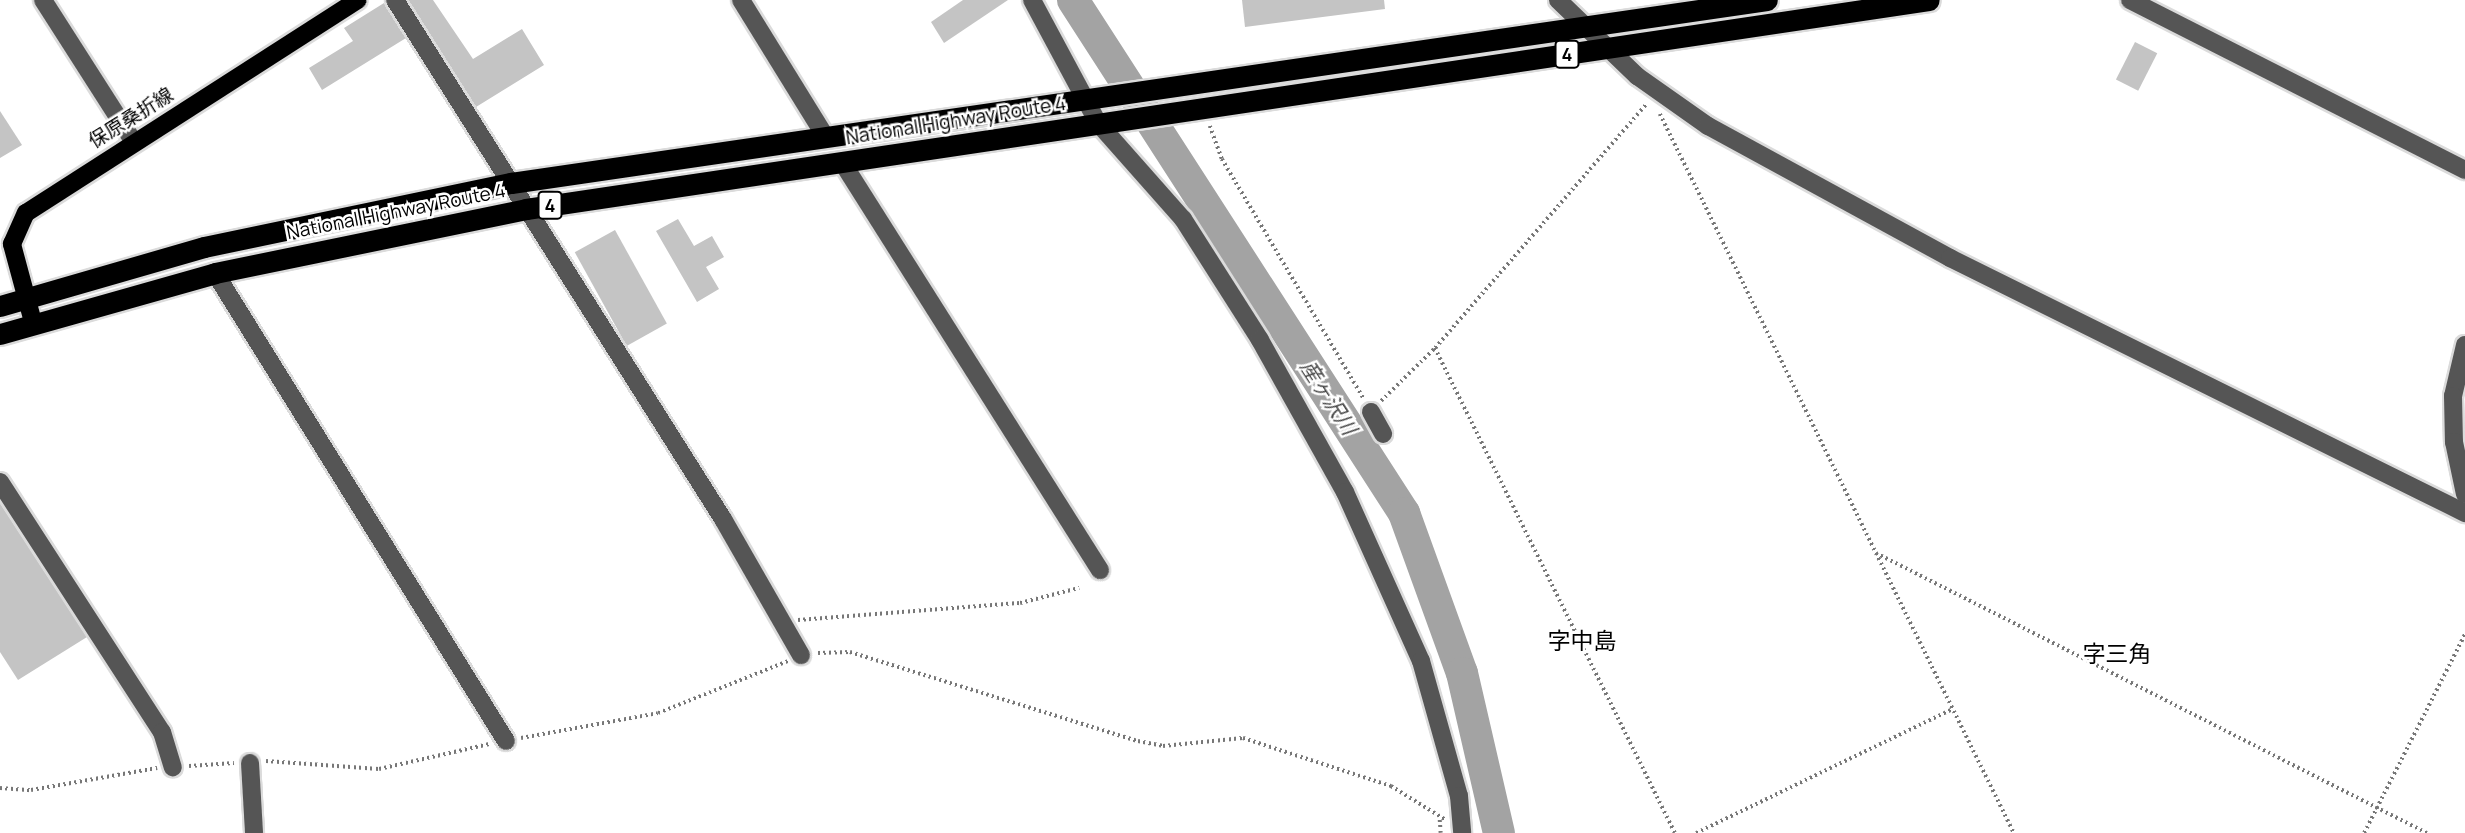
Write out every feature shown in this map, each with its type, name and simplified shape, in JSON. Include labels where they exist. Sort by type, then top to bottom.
[{"type":"highway","name":"National Highway Route 4","points":[[0,306],[294,226],[511,183],[1768,0]]},
{"type":"highway","name":"National Highway Route 4","points":[[0,334],[33,322],[215,273],[526,209],[1103,123],[1198,112],[1607,47],[1929,0]]},
{"type":"main road","name":"保原桑折線","points":[[33,322],[24,298],[12,244],[26,213],[133,141],[358,0]]},
{"type":"street","points":[[43,0],[133,141]]},
{"type":"street","points":[[395,0],[511,183],[801,655]]},
{"type":"street","points":[[741,0],[825,136]]},
{"type":"street","points":[[1032,0],[1103,123],[1183,219],[1260,340],[1345,492],[1421,661],[1462,827]]},
{"type":"street","points":[[1558,0],[1584,27],[1657,91],[1708,126],[1950,258],[2465,513]]},
{"type":"street","points":[[2130,0],[2465,170]]},
{"type":"street","points":[[842,162],[1100,570]]},
{"type":"street","points":[[215,273],[506,741]]},
{"type":"street","points":[[2465,345],[2454,396],[2454,442],[2465,494]]},
{"type":"street","points":[[1371,412],[1383,434]]},
{"type":"street","points":[[0,482],[162,732],[173,766]]},
{"type":"street","points":[[250,762],[254,833]]},
{"type":"path","points":[[1198,112],[1222,159],[1371,412],[1435,348],[1657,91]]},
{"type":"path","points":[[1657,91],[1660,113],[2014,833]]},
{"type":"path","points":[[1435,348],[1675,833]]},
{"type":"path","points":[[1876,553],[2427,833]]},
{"type":"path","points":[[782,621],[1020,603],[1079,588]]},
{"type":"path","points":[[2364,833],[2465,634]]},
{"type":"path","points":[[0,788],[31,790],[173,766],[250,762],[379,769],[506,741],[669,710],[801,655],[850,653],[1138,741],[1163,746],[1243,738],[1400,790],[1440,820],[1462,827]]},
{"type":"path","points":[[1696,833],[1952,709]]},
{"type":"path","points":[[1440,820],[1441,833]]},
{"type":"building","points":[[408,0],[433,0],[473,59],[522,29],[544,65],[476,107]]},
{"type":"building","points":[[963,0],[1008,0],[944,43],[931,22]]},
{"type":"building","points":[[1242,0],[1384,0],[1385,9],[1245,27]]},
{"type":"building","points":[[384,3],[406,38],[322,90],[309,68],[353,41],[344,28]]},
{"type":"building","points":[[2135,42],[2157,53],[2138,91],[2116,79]]},
{"type":"building","points":[[0,111],[22,145],[0,158]]},
{"type":"building","points":[[678,219],[694,246],[712,236],[724,257],[706,267],[719,289],[697,302],[656,231]]},
{"type":"building","points":[[615,230],[667,324],[627,346],[575,252]]},
{"type":"building","points":[[0,503],[87,637],[18,680],[0,652]]},
{"type":"waterway","name":"産ヶ沢川","points":[[1073,0],[1404,513],[1462,673],[1499,833]]},
{"type":"district","name":"字中島","points":[[1582,640]]},
{"type":"district","name":"字三角","points":[[2117,653]]}]
